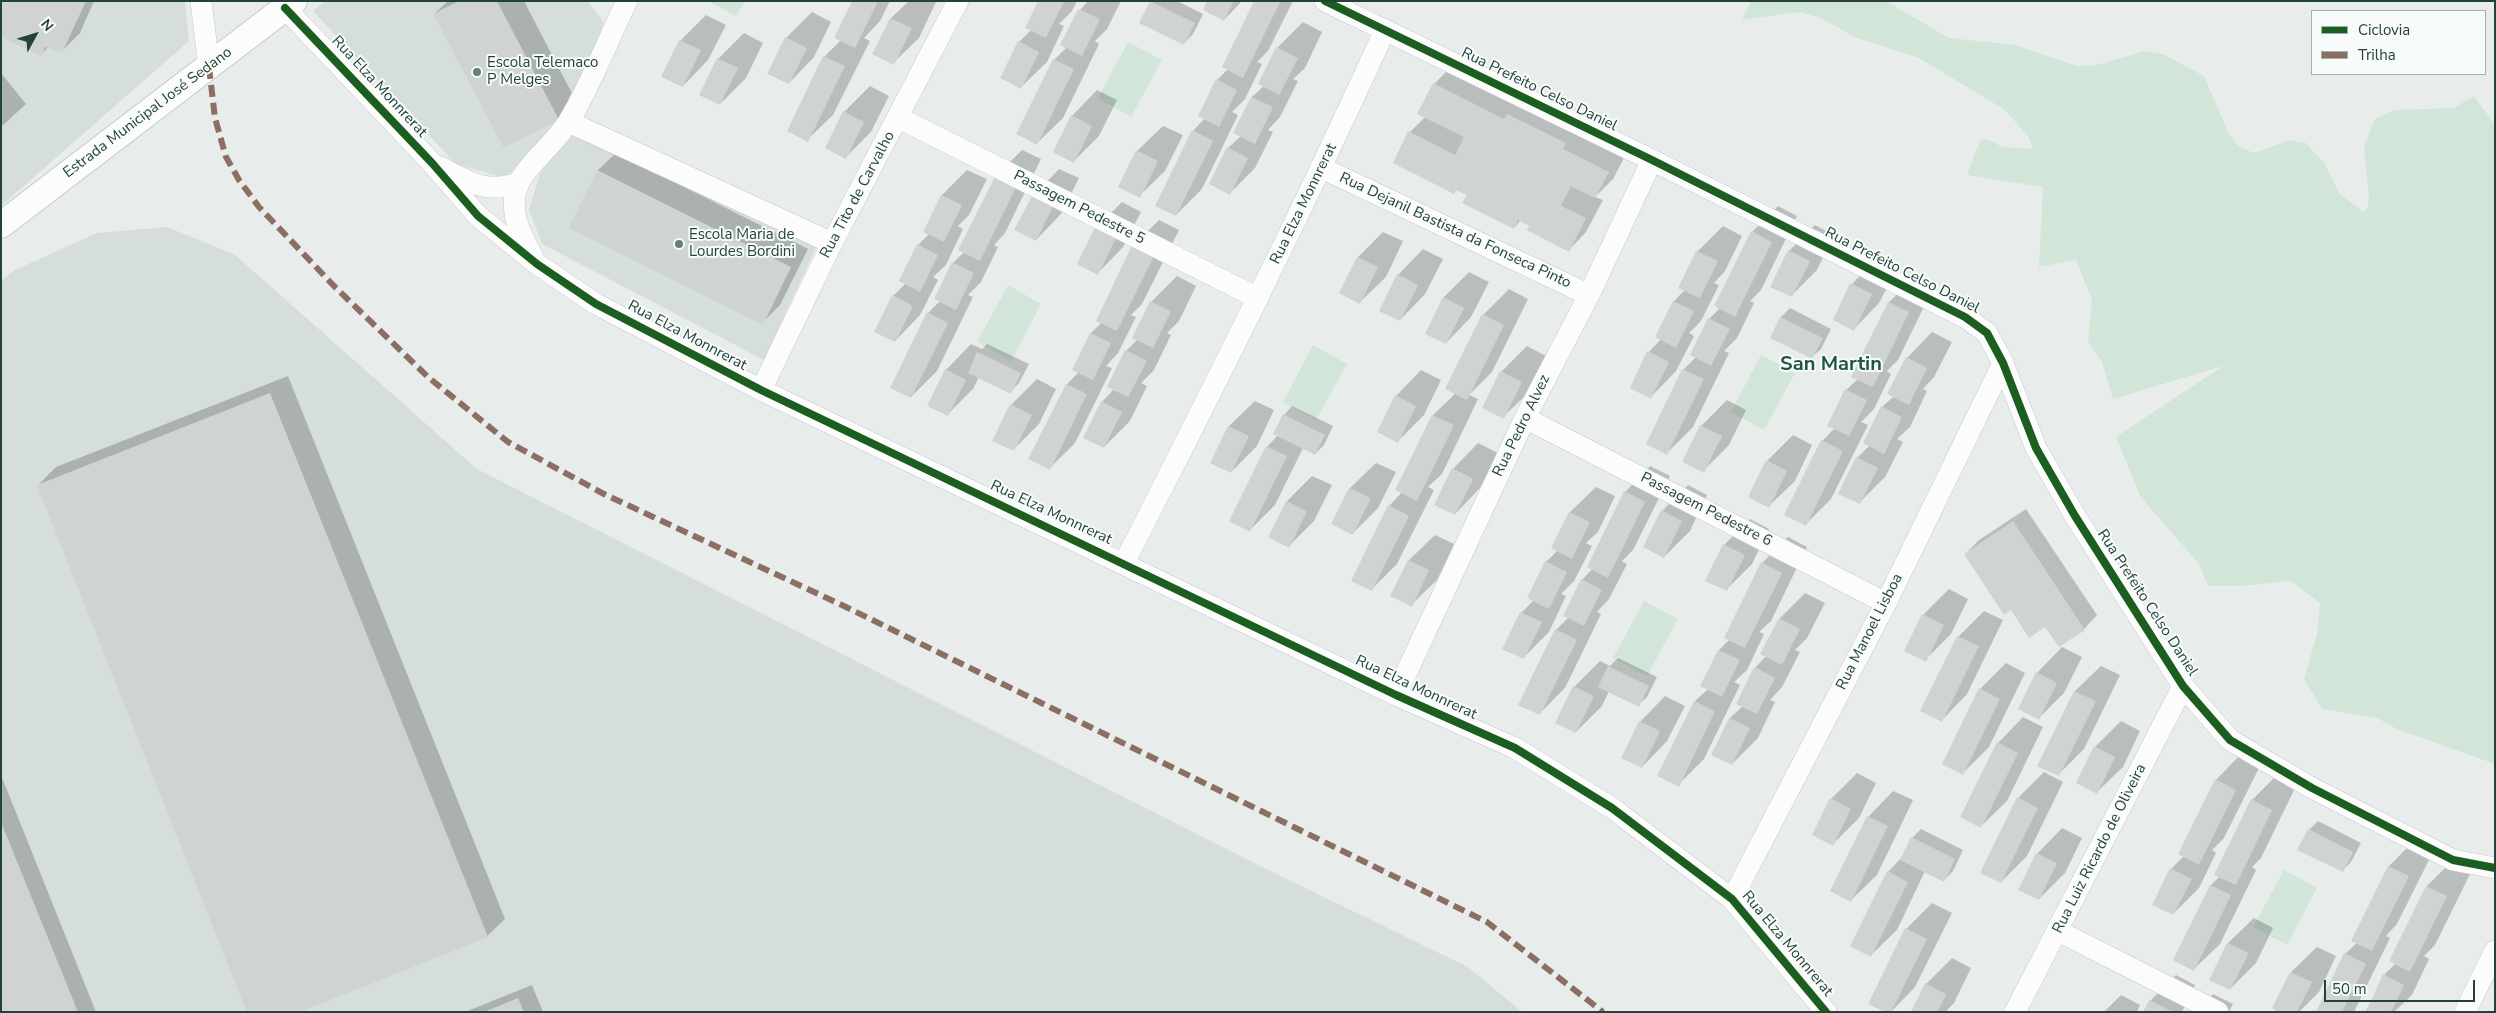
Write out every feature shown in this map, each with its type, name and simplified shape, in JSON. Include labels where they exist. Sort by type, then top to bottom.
[{"type":"street","points":[[200,1],[210,67]]},
{"type":"street","points":[[537,264],[519,231],[515,200],[519,183],[569,122],[627,1]]},
{"type":"street","name":"Rua Tito de Carvalho","points":[[761,390],[832,243],[899,118],[958,1]]},
{"type":"street","name":"Rua Prefeito Celso Daniel","points":[[1325,1],[1652,160],[1966,317],[1987,333],[2003,363],[2036,448],[2075,516],[2183,686],[2230,740],[2288,774],[2453,860],[2495,868]]},
{"type":"street","name":"Estrada Municipal José Sedano","points":[[1,225],[290,5]]},
{"type":"street","name":"Rua Elza Monnrerat","points":[[290,5],[478,216],[537,264],[596,304],[761,390],[1396,695],[1520,751],[1612,808],[1732,899],[1826,1012]]},
{"type":"street","name":"Rua Elza Monnrerat","points":[[1124,563],[1322,168],[1385,30]]},
{"type":"street","name":"Passagem Pedestre 5","points":[[899,118],[1258,298]]},
{"type":"street","points":[[569,122],[832,243]]},
{"type":"street","name":"Rua Pedro Alvez","points":[[1396,695],[1525,418],[1589,295],[1652,160]]},
{"type":"street","points":[[432,163],[472,184],[502,189],[519,183]]},
{"type":"street","name":"Rua Dejanil Bastista da Fonseca Pinto","points":[[1322,168],[1589,295]]},
{"type":"street","name":"Rua Manoel Lisboa","points":[[1732,899],[1886,602],[2003,363]]},
{"type":"street","name":"Passagem Pedestre 6","points":[[1525,418],[1886,602]]},
{"type":"street","name":"Rua Luiz Ricardo de Oliveira","points":[[2015,1012],[2058,932],[2183,686]]},
{"type":"street","points":[[2058,932],[2218,1012]]},
{"type":"street","points":[[2465,1012],[2495,951]]},
{"type":"shaded area","points":[[1,1],[185,1],[189,41],[1,206]]},
{"type":"shaded area","name":"Escola Telemaco P Melges","points":[[325,1],[588,1],[604,23],[564,122],[505,178],[456,164],[313,11]]},
{"type":"shaded area","name":"Escola Maria de Lourdes Bordini","points":[[575,129],[817,245],[764,360],[542,244],[529,210],[540,173]]},
{"type":"shaded area","points":[[167,227],[234,254],[477,469],[1254,863],[1468,967],[1522,1012],[1,1012],[1,281],[15,270],[97,233]]},
{"type":"green space","points":[[708,1],[745,1],[736,16]]},
{"type":"green space","points":[[1751,1],[1886,1],[1949,38],[2015,45],[2077,66],[2097,65],[2145,51],[2163,54],[2204,76],[2228,132],[2238,146],[2254,153],[2289,140],[2306,143],[2325,164],[2339,193],[2363,212],[2367,209],[2369,200],[2364,146],[2375,119],[2395,110],[2454,108],[2474,96],[2495,125],[2495,764],[2397,729],[2377,718],[2322,709],[2304,679],[2317,634],[2320,603],[2291,581],[2243,586],[2208,586],[2199,564],[2140,496],[2116,437],[2223,366],[2113,399],[2102,362],[2088,341],[2092,300],[2076,260],[2039,267],[2043,187],[1967,175],[1980,140],[1988,139],[2002,147],[2033,149],[2028,136],[2005,110],[1919,58],[1854,37],[1823,19],[1800,12],[1742,20]]},
{"type":"green space","points":[[1128,42],[1162,60],[1131,117],[1098,98]]},
{"type":"green space","points":[[1008,285],[1041,304],[1011,361],[977,342]]},
{"type":"green space","points":[[1313,345],[1347,364],[1316,420],[1283,402]]},
{"type":"green space","points":[[1761,355],[1795,373],[1764,430],[1731,412]]},
{"type":"green space","points":[[1644,601],[1678,619],[1647,676],[1613,658]]},
{"type":"green space","points":[[2284,870],[2317,888],[2287,945],[2253,927]]},
{"type":"building","points":[[1,1],[86,1],[62,53],[45,47],[41,56],[1,37]]},
{"type":"building","points":[[459,1],[497,1],[559,120],[504,148],[433,14]]},
{"type":"building","points":[[852,1],[878,1],[855,48],[834,38]]},
{"type":"building","points":[[1038,1],[1064,1],[1046,38],[1025,28]]},
{"type":"building","points":[[1150,1],[1195,23],[1184,45],[1139,23]]},
{"type":"building","points":[[1207,1],[1234,1],[1224,21],[1203,10]]},
{"type":"building","points":[[1254,1],[1280,2],[1243,78],[1222,67]]},
{"type":"building","points":[[1078,9],[1100,19],[1082,56],[1060,45]]},
{"type":"building","points":[[890,18],[912,28],[894,65],[872,54]]},
{"type":"building","points":[[785,37],[807,48],[789,84],[767,74]]},
{"type":"building","points":[[679,40],[701,50],[683,87],[661,77]]},
{"type":"building","points":[[1018,41],[1039,52],[1021,89],[1000,78]]},
{"type":"building","points":[[1276,47],[1298,58],[1279,95],[1258,84]]},
{"type":"building","points":[[823,56],[845,66],[808,142],[787,131]]},
{"type":"building","points":[[717,58],[738,68],[720,105],[699,95]]},
{"type":"building","points":[[1053,59],[1074,69],[1037,145],[1016,134]]},
{"type":"building","points":[[1216,79],[1237,90],[1219,127],[1198,116]]},
{"type":"building","points":[[1433,83],[1504,119],[1507,114],[1566,143],[1563,149],[1609,172],[1595,198],[1571,186],[1561,206],[1586,218],[1569,252],[1527,230],[1529,226],[1518,220],[1514,229],[1462,203],[1467,195],[1456,190],[1454,194],[1393,163],[1408,131],[1455,155],[1464,137],[1417,114]]},
{"type":"building","points":[[1251,97],[1273,107],[1255,144],[1233,133]]},
{"type":"building","points":[[843,111],[864,122],[846,159],[825,148]]},
{"type":"building","points":[[1071,115],[1092,126],[1074,163],[1053,152]]},
{"type":"building","points":[[1192,130],[1213,141],[1176,216],[1155,206]]},
{"type":"building","points":[[1227,147],[1248,158],[1230,195],[1209,184]]},
{"type":"building","points":[[1136,150],[1158,161],[1140,198],[1118,187]]},
{"type":"building","points":[[597,170],[791,267],[763,325],[569,228]]},
{"type":"building","points":[[996,175],[1017,185],[980,261],[958,250]]},
{"type":"building","points":[[1033,194],[1054,204],[1036,241],[1014,230]]},
{"type":"building","points":[[941,195],[962,205],[944,242],[923,232]]},
{"type":"building","points":[[1095,227],[1116,238],[1098,275],[1077,264]]},
{"type":"building","points":[[1751,231],[1772,242],[1735,317],[1714,306]]},
{"type":"building","points":[[917,244],[938,255],[920,292],[899,281]]},
{"type":"building","points":[[1132,245],[1154,256],[1117,331],[1096,321]]},
{"type":"building","points":[[1788,250],[1810,261],[1792,297],[1770,287]]},
{"type":"building","points":[[1696,251],[1718,261],[1700,298],[1678,288]]},
{"type":"building","points":[[1357,257],[1378,267],[1360,304],[1339,293]]},
{"type":"building","points":[[952,262],[974,273],[956,310],[934,299]]},
{"type":"building","points":[[1397,274],[1418,285],[1400,321],[1379,311]]},
{"type":"building","points":[[1850,283],[1872,294],[1854,331],[1833,320]]},
{"type":"building","points":[[892,295],[913,306],[895,342],[874,332]]},
{"type":"building","points":[[1443,297],[1464,308],[1446,344],[1425,334]]},
{"type":"building","points":[[1150,301],[1171,311],[1153,348],[1132,338]]},
{"type":"building","points":[[1673,301],[1694,311],[1676,348],[1655,337]]},
{"type":"building","points":[[1888,302],[1909,312],[1873,387],[1851,377]]},
{"type":"building","points":[[927,312],[948,323],[911,398],[890,388]]},
{"type":"building","points":[[1482,314],[1504,325],[1467,400],[1445,389]]},
{"type":"building","points":[[1780,317],[1823,338],[1812,359],[1770,338]]},
{"type":"building","points":[[1708,318],[1730,329],[1711,366],[1690,355]]},
{"type":"building","points":[[1090,333],[1111,343],[1093,380],[1072,370]]},
{"type":"building","points":[[1125,350],[1147,361],[1128,397],[1107,387]]},
{"type":"building","points":[[1647,351],[1669,362],[1651,399],[1630,388]]},
{"type":"building","points":[[977,352],[1021,373],[1011,394],[968,373]]},
{"type":"building","points":[[1906,357],[1927,368],[1909,405],[1887,394]]},
{"type":"building","points":[[945,369],[966,380],[948,416],[927,406]]},
{"type":"building","points":[[1682,369],[1704,379],[1667,455],[1646,444]]},
{"type":"building","points":[[1500,371],[1522,382],[1504,419],[1482,408]]},
{"type":"building","points":[[1066,384],[1087,394],[1050,470],[1028,459]]},
{"type":"building","points":[[1845,389],[1867,400],[1849,436],[1827,426]]},
{"type":"building","points":[[270,393],[488,937],[300,1012],[247,1012],[37,485]]},
{"type":"building","points":[[1395,395],[1416,406],[1398,443],[1377,432]]},
{"type":"building","points":[[1101,401],[1122,412],[1104,448],[1083,438]]},
{"type":"building","points":[[1010,404],[1032,415],[1014,451],[992,441]]},
{"type":"building","points":[[1881,406],[1902,417],[1884,454],[1863,443]]},
{"type":"building","points":[[1283,414],[1325,435],[1315,455],[1273,434]]},
{"type":"building","points":[[1432,415],[1454,425],[1417,501],[1395,490]]},
{"type":"building","points":[[1700,425],[1722,436],[1704,473],[1682,462]]},
{"type":"building","points":[[1228,426],[1249,436],[1231,473],[1210,463]]},
{"type":"building","points":[[1821,440],[1843,451],[1806,526],[1784,515]]},
{"type":"building","points":[[1266,446],[1287,456],[1250,532],[1229,521]]},
{"type":"building","points":[[1856,457],[1878,468],[1860,504],[1838,494]]},
{"type":"building","points":[[1766,460],[1787,471],[1769,508],[1748,497]]},
{"type":"building","points":[[1452,468],[1473,479],[1455,515],[1434,505]]},
{"type":"building","points":[[1349,488],[1371,498],[1353,535],[1331,524]]},
{"type":"building","points":[[1624,491],[1645,502],[1608,578],[1587,567]]},
{"type":"building","points":[[1286,501],[1307,511],[1289,548],[1268,537]]},
{"type":"building","points":[[1388,505],[1409,516],[1372,591],[1351,581]]},
{"type":"building","points":[[1661,510],[1682,521],[1664,558],[1643,547]]},
{"type":"building","points":[[1569,512],[1590,522],[1572,559],[1551,548]]},
{"type":"building","points":[[2013,521],[2085,630],[2059,647],[2045,627],[2029,638],[2011,610],[2004,615],[1964,554]]},
{"type":"building","points":[[1723,544],[1745,555],[1727,591],[1705,581]]},
{"type":"building","points":[[1408,560],[1429,570],[1412,607],[1390,596]]},
{"type":"building","points":[[1545,561],[1567,572],[1549,609],[1527,598]]},
{"type":"building","points":[[1761,562],[1782,573],[1745,648],[1724,638]]},
{"type":"building","points":[[1581,579],[1602,590],[1584,626],[1563,616]]},
{"type":"building","points":[[1520,612],[1542,622],[1524,659],[1502,649]]},
{"type":"building","points":[[1922,614],[1944,625],[1926,662],[1904,651]]},
{"type":"building","points":[[1779,618],[1800,629],[1782,665],[1760,654]]},
{"type":"building","points":[[1555,629],[1577,640],[1540,715],[1518,705]]},
{"type":"building","points":[[1957,636],[1979,646],[1942,722],[1920,711]]},
{"type":"building","points":[[1718,650],[1740,660],[1722,697],[1700,686]]},
{"type":"building","points":[[1608,666],[1649,686],[1639,707],[1598,687]]},
{"type":"building","points":[[1754,667],[1775,678],[1757,714],[1736,704]]},
{"type":"building","points":[[2036,672],[2057,683],[2039,720],[2018,709]]},
{"type":"building","points":[[1573,686],[1594,696],[1576,733],[1555,723]]},
{"type":"building","points":[[1979,688],[2000,699],[1963,775],[1942,764]]},
{"type":"building","points":[[2074,691],[2096,701],[2059,776],[2037,766]]},
{"type":"building","points":[[1694,701],[1715,711],[1679,787],[1657,776]]},
{"type":"building","points":[[1729,718],[1750,728],[1732,765],[1711,755]]},
{"type":"building","points":[[1639,721],[1660,731],[1642,768],[1621,758]]},
{"type":"building","points":[[1997,742],[2018,753],[1981,828],[1960,817]]},
{"type":"building","points":[[2094,746],[2115,757],[2097,794],[2076,783]]},
{"type":"building","points":[[2215,779],[2236,790],[2199,865],[2178,854]]},
{"type":"building","points":[[2017,797],[2038,808],[2001,883],[1980,873]]},
{"type":"building","points":[[1830,798],[1851,809],[1833,846],[1812,835]]},
{"type":"building","points":[[2251,799],[2272,810],[2236,885],[2214,875]]},
{"type":"building","points":[[1867,816],[1888,826],[1851,902],[1830,891]]},
{"type":"building","points":[[1,822],[78,1012],[1,1012]]},
{"type":"building","points":[[2308,829],[2353,852],[2343,872],[2297,850]]},
{"type":"building","points":[[1911,837],[1955,859],[1944,882],[1900,860]]},
{"type":"building","points":[[2036,853],[2057,863],[2039,900],[2018,890]]},
{"type":"building","points":[[2388,866],[2409,876],[2372,951],[2351,941]]},
{"type":"building","points":[[2170,868],[2192,879],[2173,915],[2152,905]]},
{"type":"building","points":[[1887,871],[1908,882],[1871,957],[1850,946]]},
{"type":"building","points":[[2210,885],[2231,895],[2194,971],[2173,960]]},
{"type":"building","points":[[2426,886],[2447,896],[2410,972],[2389,961]]},
{"type":"building","points":[[1905,928],[1927,939],[1891,1012],[1885,1012],[1868,1004]]},
{"type":"building","points":[[2227,943],[2249,953],[2230,990],[2209,980]]},
{"type":"building","points":[[2344,953],[2366,964],[2342,1012],[2316,1012]]},
{"type":"building","points":[[2290,972],[2312,982],[2297,1012],[2279,1012],[2272,1008]]},
{"type":"building","points":[[2383,974],[2404,985],[2391,1012],[2366,1012]]},
{"type":"building","points":[[1925,983],[1946,994],[1938,1012],[1911,1012]]},
{"type":"building","points":[[518,998],[524,1012],[484,1012]]},
{"type":"building","points":[[2149,1000],[2173,1012],[2143,1012]]},
{"type":"marked path","points":[[209,67],[215,118],[226,157],[239,180],[259,207],[335,287],[428,377],[508,442],[604,494],[844,606],[1487,922],[1603,1012]]},
{"type":"cycle path","points":[[1325,1],[1652,160],[1965,317],[1987,333],[2003,363],[2036,448],[2075,516],[2183,686],[2230,740],[2312,788],[2453,860],[2495,868]]},
{"type":"cycle path","points":[[285,8],[432,163],[478,216],[537,264],[596,304],[761,390],[1396,695],[1515,748],[1612,808],[1732,899],[1826,1012]]},
{"type":"place","name":"Escola Telemaco P Melges","points":[[477,72]]},
{"type":"place","name":"Escola Maria de Lourdes Bordini","points":[[679,244]]},
{"type":"district","name":"San Martin","points":[[1831,365]]}]
